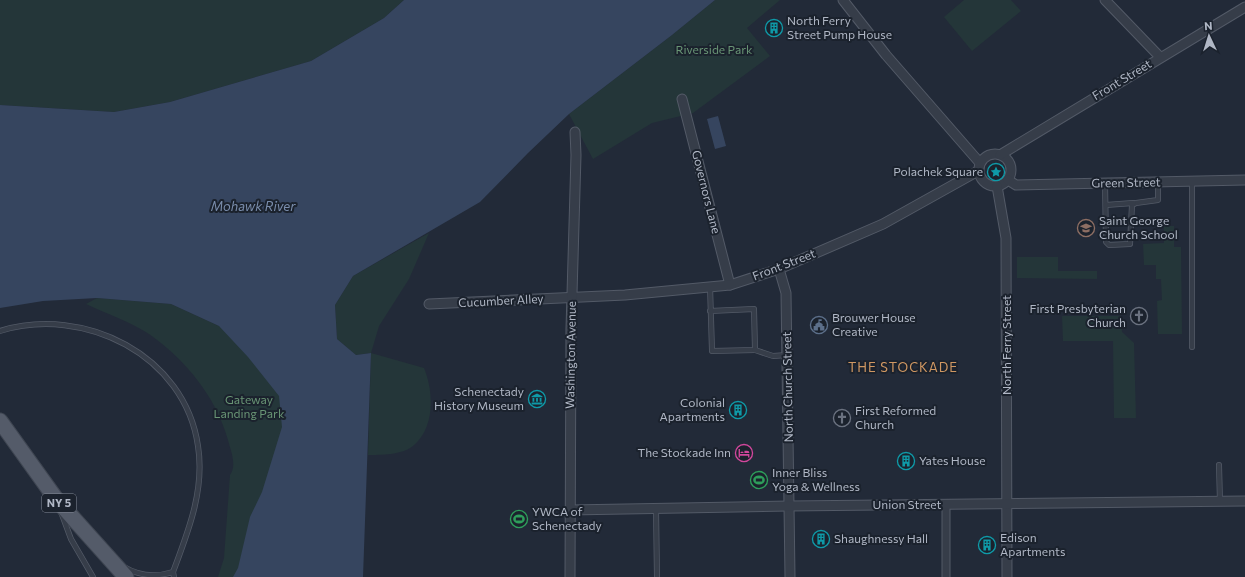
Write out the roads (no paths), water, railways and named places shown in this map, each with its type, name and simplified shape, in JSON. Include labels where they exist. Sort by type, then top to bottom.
[{"type":"main road","name":"NY 5","points":[[0,422],[56,499],[104,555],[126,577]]},
{"type":"street","points":[[843,0],[886,55],[979,167],[982,181],[986,185],[997,186],[1008,180],[1011,170],[1010,165],[1008,161],[1000,155]]},
{"type":"street","points":[[1105,0],[1160,57]]},
{"type":"street","name":"Front Street","points":[[572,297],[625,295],[730,285],[779,269],[883,224],[979,167],[989,155],[1000,155],[1245,7]]},
{"type":"street","name":"Governors Lane","points":[[682,99],[730,285]]},
{"type":"street","name":"Washington Avenue","points":[[570,577],[572,297],[576,155],[575,132]]},
{"type":"street","name":"Green Street","points":[[1008,180],[1016,185],[1245,180]]},
{"type":"street","name":"North Ferry Street","points":[[997,186],[1006,238],[1008,504],[1007,577]]},
{"type":"street","name":"North Church Street","points":[[779,269],[786,293],[790,577]]},
{"type":"street","name":"Cucumber Alley","points":[[429,304],[502,302],[572,297]]},
{"type":"street","name":"Union Street","points":[[570,510],[1245,501]]},
{"type":"street","points":[[946,504],[946,577]]},
{"type":"lane","points":[[1192,181],[1192,346]]},
{"type":"lane","points":[[1106,205],[1133,204],[1158,200],[1158,182]]},
{"type":"lane","points":[[1105,183],[1106,242],[1109,245],[1114,246],[1130,244],[1133,204]]},
{"type":"lane","points":[[710,286],[712,352],[755,350],[773,356],[787,355]]},
{"type":"lane","points":[[710,311],[754,310],[755,350]]},
{"type":"lane","points":[[0,332],[43,325],[63,324],[84,327],[125,343],[162,372],[187,405],[198,447],[198,487],[195,510],[173,575],[142,575],[127,569],[104,555]]},
{"type":"lane","points":[[1219,465],[1220,502]]},
{"type":"lane","points":[[56,499],[71,539],[93,577]]},
{"type":"lane","points":[[656,508],[657,577]]},
{"type":"water","name":"Mohawk River","points":[[404,0],[715,0],[569,114],[480,202],[353,276],[335,305],[337,339],[356,355],[371,353],[363,577],[233,577],[238,568],[250,517],[262,492],[282,427],[279,396],[248,357],[219,326],[171,304],[97,298],[43,301],[0,308],[0,105],[114,112],[170,102],[311,61],[384,18]]},
{"type":"water","points":[[718,116],[726,146],[715,149],[707,119]]},
{"type":"place","name":"North Ferry Street Pump House","points":[[774,28]]},
{"type":"place","name":"Polachek Square","points":[[996,172]]},
{"type":"place","name":"Saint George Church School","points":[[1086,228]]},
{"type":"place","name":"First Presbyterian Church","points":[[1139,316]]},
{"type":"place","name":"Brouwer House Creative","points":[[819,325]]},
{"type":"place","name":"Schenectady History Museum","points":[[537,399]]},
{"type":"place","name":"Colonial Apartments","points":[[738,410]]},
{"type":"place","name":"First Reformed Church","points":[[842,418]]},
{"type":"place","name":"The Stockade Inn","points":[[744,453]]},
{"type":"place","name":"Yates House","points":[[906,461]]},
{"type":"place","name":"Inner Bliss Yoga & Wellness","points":[[759,480]]},
{"type":"place","name":"YWCA of Schenectady","points":[[519,519]]},
{"type":"place","name":"Shaughnessy Hall","points":[[821,539]]},
{"type":"place","name":"Edison Apartments","points":[[987,545]]},
{"type":"district","name":"THE STOCKADE","points":[[903,367]]},
{"type":"park label","name":"Riverside Park","points":[[714,50]]},
{"type":"park label","name":"Gateway Landing Park","points":[[249,407]]}]
